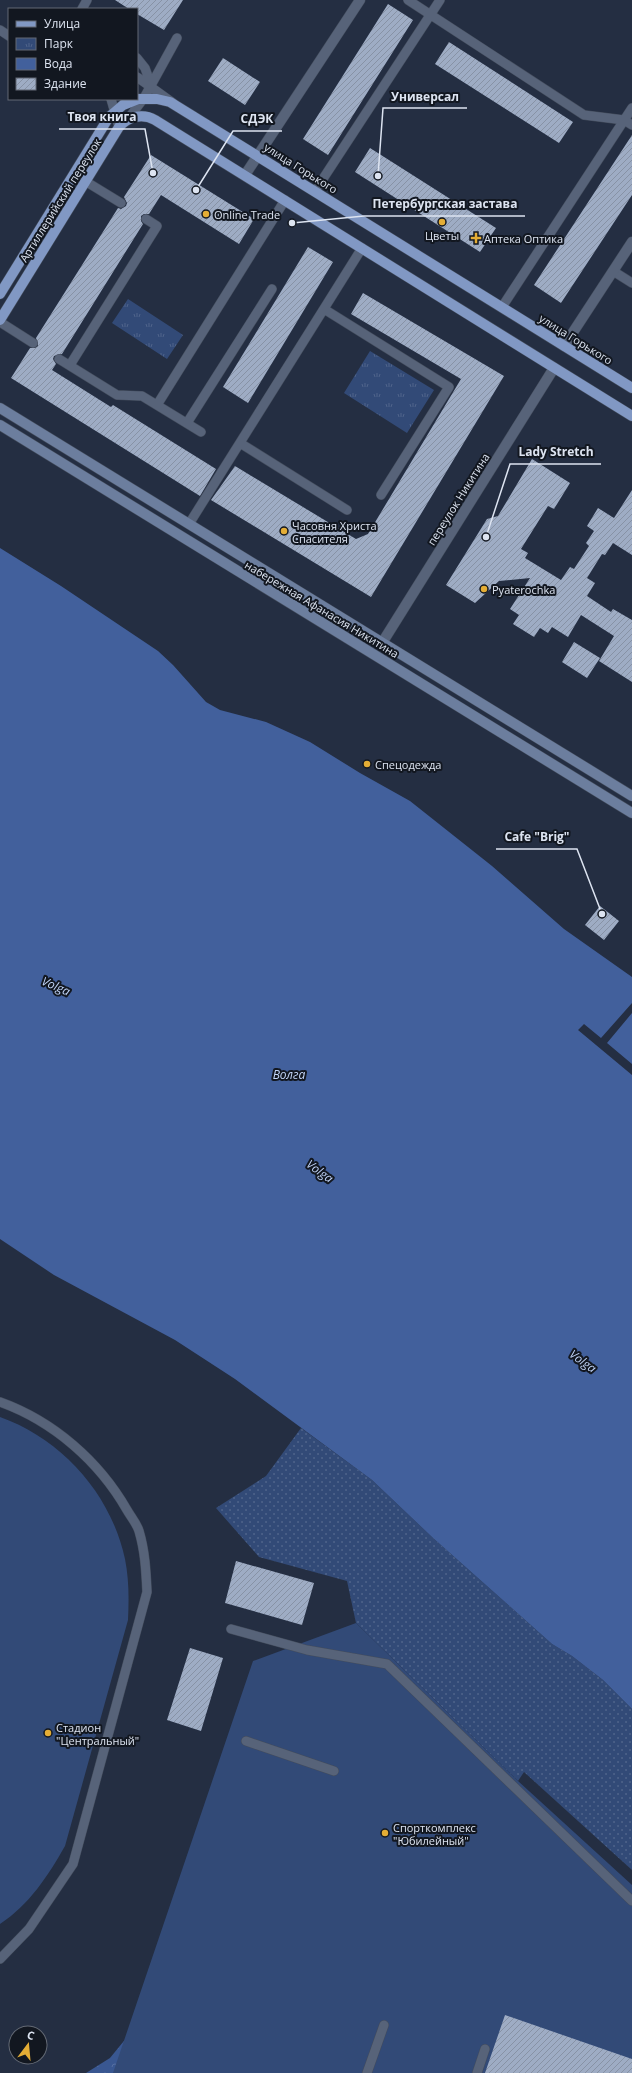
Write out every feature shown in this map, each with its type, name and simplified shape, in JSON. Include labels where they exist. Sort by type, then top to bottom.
[{"type":"main road","name":"улица Горького","points":[[138,100],[144,98],[164,100],[176,105],[632,388]]},
{"type":"main road","name":"улица Горького","points":[[0,294],[107,120],[128,103],[138,100]]},
{"type":"main road","points":[[128,119],[144,116],[155,120],[632,416]]},
{"type":"main road","name":"Артиллерийский переулок","points":[[0,321],[119,127],[128,119]]},
{"type":"main road","name":"набережная Афанасия Никитина","points":[[0,408],[632,796]]},
{"type":"main road","name":"набережная Афанасия Никитина","points":[[0,425],[632,813]]},
{"type":"street","points":[[245,175],[360,0]]},
{"type":"street","points":[[564,346],[632,242]]},
{"type":"street","name":"переулок Никитина","points":[[382,643],[554,368]]},
{"type":"lane","points":[[408,0],[584,115],[628,122]]},
{"type":"lane","points":[[315,191],[440,0]]},
{"type":"lane","points":[[128,119],[144,98],[177,38]]},
{"type":"lane","points":[[138,59],[145,68],[151,85]]},
{"type":"lane","points":[[138,78],[151,85],[176,105]]},
{"type":"lane","points":[[111,100],[119,127]]},
{"type":"lane","points":[[502,307],[628,122],[632,108]]},
{"type":"lane","points":[[85,181],[121,203]]},
{"type":"lane","points":[[157,405],[285,200]]},
{"type":"lane","points":[[70,365],[157,226],[146,219]]},
{"type":"lane","points":[[189,524],[362,248]]},
{"type":"lane","points":[[613,271],[632,283]]},
{"type":"lane","points":[[187,423],[272,289]]},
{"type":"lane","points":[[324,309],[448,387],[381,495]]},
{"type":"lane","points":[[0,321],[34,343]]},
{"type":"lane","points":[[59,359],[117,395],[142,396],[201,432]]},
{"type":"lane","points":[[240,443],[347,510]]},
{"type":"lane","points":[[0,1402],[24,1411],[86,1456],[118,1494],[139,1530],[145,1564],[147,1592],[74,1864],[29,1929],[0,1959]]},
{"type":"lane","points":[[231,1629],[307,1650],[387,1664],[632,1901]]},
{"type":"lane","points":[[246,1741],[334,1771]]},
{"type":"lane","points":[[367,2073],[384,2025]]},
{"type":"lane","points":[[477,2073],[485,2049]]},
{"type":"green space","points":[[128,299],[183,335],[167,359],[112,323]]},
{"type":"green space","points":[[370,351],[434,390],[407,433],[344,393]]},
{"type":"green space","name":"Стадион \"Центральный\"","points":[[0,1417],[23,1427],[44,1439],[63,1454],[96,1491],[108,1512],[118,1535],[125,1559],[129,1597],[128,1620],[65,1846],[45,1879],[29,1899],[0,1924]]},
{"type":"green space","points":[[301,1428],[372,1480],[433,1538],[552,1644],[572,1656],[603,1680],[632,1709],[632,1870],[524,1772],[518,1781],[356,1623],[347,1581],[259,1557],[216,1508],[266,1476]]},
{"type":"green space","name":"Спорткомплекс \"Юбилейный\"","points":[[356,1623],[518,1781],[632,1885],[632,2073],[113,2073],[253,1661]]},
{"type":"green space","points":[[137,2025],[136,2073],[86,2073],[110,2058]]},
{"type":"water","name":"Волга","points":[[0,548],[61,586],[158,651],[173,665],[206,702],[220,710],[266,722],[310,742],[360,773],[410,801],[492,866],[564,929],[632,977],[632,1709],[603,1680],[572,1656],[552,1644],[433,1538],[372,1480],[235,1379],[175,1340],[54,1275],[0,1239]]},
{"type":"pier","points":[[632,1003],[632,1013],[607,1043],[632,1064],[632,1075],[578,1030],[584,1024],[601,1038]]},
{"type":"building","points":[[115,0],[183,0],[164,30],[138,15],[138,8],[127,8]]},
{"type":"building","points":[[388,4],[413,20],[328,155],[303,139]]},
{"type":"building","points":[[449,42],[573,122],[559,143],[435,64]]},
{"type":"building","points":[[223,58],[260,82],[245,105],[208,81]]},
{"type":"building","points":[[632,135],[632,195],[561,303],[534,285]]},
{"type":"building","points":[[370,148],[496,228],[480,252],[355,172]]},
{"type":"building","points":[[151,155],[254,219],[239,244],[161,195],[149,214],[144,214],[141,216],[141,221],[143,224],[62,354],[54,356],[53,359],[56,364],[52,370],[111,407],[113,405],[216,469],[200,496],[11,378],[30,348],[35,348],[38,346],[36,338],[118,208],[121,209],[126,206],[127,203],[124,197]]},
{"type":"building","points":[[308,247],[333,262],[248,403],[223,387]]},
{"type":"building","points":[[363,293],[504,376],[371,597],[211,500],[235,466],[356,539],[368,534],[461,379],[351,314]]},
{"type":"building","points":[[532,459],[570,483],[554,509],[548,506],[521,549],[528,553],[525,558],[561,580],[570,567],[574,569],[589,546],[586,543],[594,531],[587,526],[598,508],[614,518],[632,490],[632,555],[613,543],[605,555],[602,554],[587,578],[595,583],[587,596],[611,612],[613,609],[632,620],[632,682],[599,661],[614,636],[581,615],[568,637],[552,627],[548,633],[540,628],[534,637],[513,624],[519,615],[510,609],[530,578],[499,581],[475,603],[446,585],[487,519],[498,516]]},
{"type":"building","points":[[574,642],[600,658],[587,678],[562,662]]},
{"type":"building","points":[[600,906],[619,921],[604,940],[585,925]]},
{"type":"building","points":[[236,1561],[314,1583],[302,1625],[225,1603]]},
{"type":"building","points":[[190,1648],[223,1658],[201,1731],[167,1720]]},
{"type":"building","points":[[505,2015],[632,2059],[632,2073],[485,2073]]},
{"type":"place","name":"Твоя книга","points":[[153,173]]},
{"type":"place","name":"Универсал","points":[[378,176]]},
{"type":"place","name":"СДЭК","points":[[196,190]]},
{"type":"place","name":"Online Trade","points":[[206,214]]},
{"type":"place","name":"Цветы","points":[[442,222]]},
{"type":"place","name":"Петербургская застава","points":[[292,223]]},
{"type":"place","name":"Аптека Оптика","points":[[476,238]]},
{"type":"place","name":"Часовня Христа Спасителя","points":[[284,531]]},
{"type":"place","name":"Lady Stretch","points":[[486,537]]},
{"type":"place","name":"Pyaterochka","points":[[484,589]]},
{"type":"place","name":"Спецодежда","points":[[367,764]]},
{"type":"place","name":"Cafe \"Brig\"","points":[[602,914]]},
{"type":"place","name":"Стадион \"Центральный\"","points":[[48,1733]]},
{"type":"place","name":"Спорткомплекс \"Юбилейный\"","points":[[385,1833]]},
{"type":"water label","name":"Volga","points":[[56,986]]},
{"type":"water label","name":"Volga","points":[[320,1171]]},
{"type":"water label","name":"Volga","points":[[583,1361]]}]
